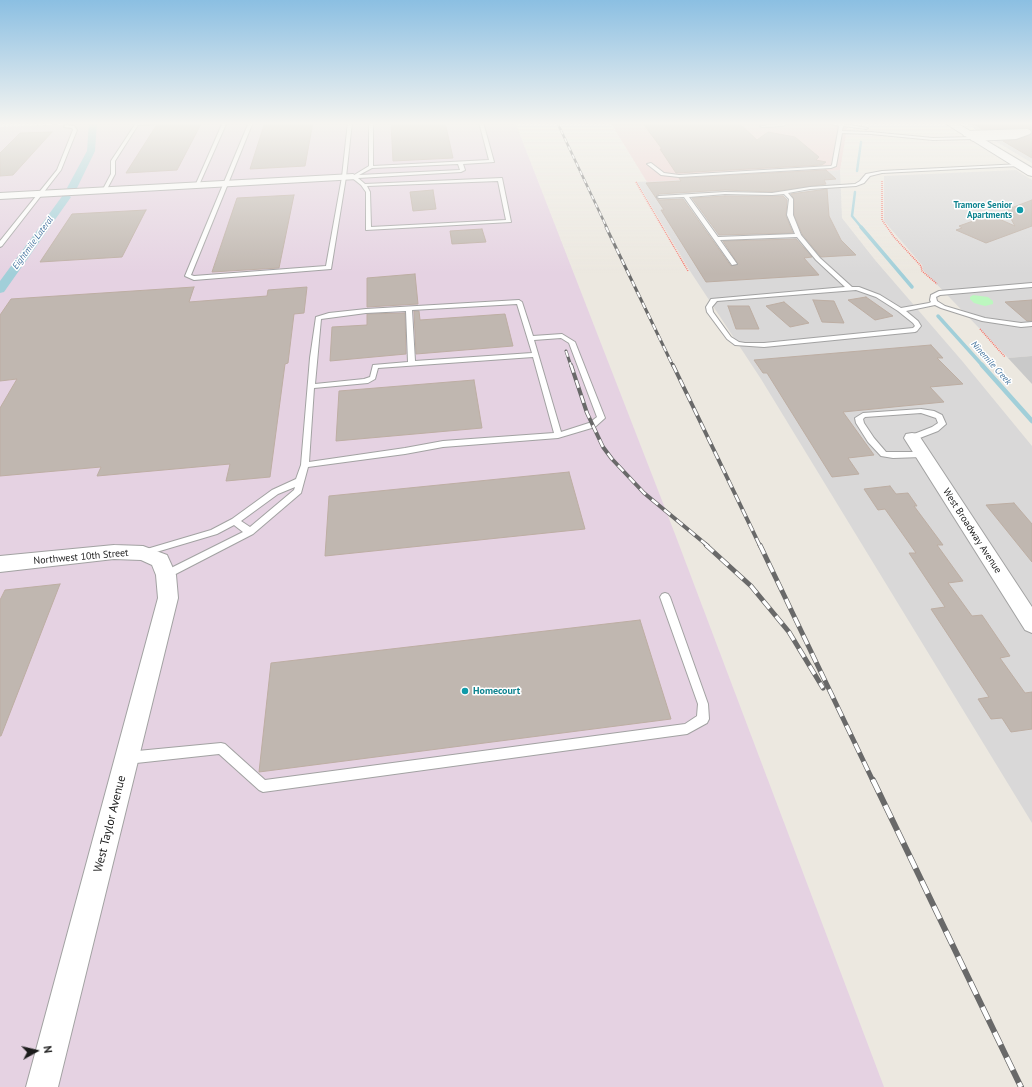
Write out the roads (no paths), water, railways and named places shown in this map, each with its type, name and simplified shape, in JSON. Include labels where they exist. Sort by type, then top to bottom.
[{"type":"street","points":[[0,196],[348,177]]},
{"type":"street","name":"West Broadway Avenue","points":[[912,438],[1032,624]]},
{"type":"street","name":"Northwest 10th Street","points":[[0,564],[114,552],[157,563]]},
{"type":"street","name":"West Taylor Avenue","points":[[42,1087],[168,598],[157,563]]},
{"type":"lane","points":[[0,244],[57,173]]},
{"type":"lane","points":[[104,190],[113,173]]},
{"type":"lane","points":[[197,185],[202,173]]},
{"type":"lane","points":[[231,173],[188,276],[329,268],[348,173]]},
{"type":"lane","points":[[348,177],[358,173]]},
{"type":"lane","points":[[348,177],[428,173]]},
{"type":"lane","points":[[662,173],[679,176],[734,173]]},
{"type":"lane","points":[[659,197],[725,193],[772,194],[810,188],[856,185],[862,182],[868,175],[879,173]]},
{"type":"lane","points":[[348,177],[364,185],[500,179],[509,221],[368,229],[368,192],[364,185]]},
{"type":"lane","points":[[785,192],[791,198],[790,215],[798,235],[818,259],[850,288]]},
{"type":"lane","points":[[686,196],[734,264]]},
{"type":"lane","points":[[717,239],[798,235]]},
{"type":"lane","points":[[1032,285],[944,293],[933,296],[933,300],[943,307],[965,315],[1002,323],[1021,325],[1032,324]]},
{"type":"lane","points":[[857,288],[872,293],[900,310],[916,322],[918,326],[915,330],[745,345],[736,344],[729,338],[708,307],[713,300],[717,299],[857,288]]},
{"type":"lane","points":[[157,563],[250,532],[298,491],[305,465],[318,318],[329,315],[519,302],[536,355],[558,434]]},
{"type":"lane","points":[[900,310],[921,308],[935,302]]},
{"type":"lane","points":[[409,309],[412,364]]},
{"type":"lane","points":[[305,465],[443,444],[558,434],[592,425],[602,418],[572,342],[562,336],[530,338]]},
{"type":"lane","points":[[311,386],[365,381],[373,378],[376,366],[536,355]]},
{"type":"lane","points":[[912,438],[935,429],[942,424],[939,417],[932,413],[921,411],[863,415],[859,418],[860,423],[879,450],[884,454],[922,454]]},
{"type":"lane","points":[[157,563],[235,520],[275,492],[300,481]]},
{"type":"lane","points":[[235,520],[250,532]]},
{"type":"lane","points":[[127,758],[221,748],[264,786],[687,729],[703,719],[703,704],[665,597]]},
{"type":"waterway","name":"Eightmile Lateral","points":[[72,188],[80,173]]},
{"type":"waterway","name":"Ninemile Creek","points":[[855,192],[852,216],[862,228]]},
{"type":"waterway","name":"Eightmile Lateral","points":[[0,289],[66,197]]},
{"type":"waterway","name":"Ninemile Creek","points":[[861,227],[912,287]]},
{"type":"waterway","name":"Ninemile Creek","points":[[938,316],[983,366]]},
{"type":"waterway","name":"Ninemile Creek","points":[[982,365],[1032,421]]},
{"type":"railway","points":[[581,173],[607,228]]},
{"type":"railway","points":[[606,227],[673,366]]},
{"type":"railway","points":[[566,351],[571,366]]},
{"type":"railway","points":[[571,365],[587,413],[603,447],[612,459],[644,493],[708,546]]},
{"type":"railway","points":[[673,365],[760,546]]},
{"type":"railway","points":[[706,545],[751,586],[789,632],[823,688]]},
{"type":"railway","points":[[760,545],[873,781]]},
{"type":"railway","points":[[873,780],[1021,1087]]},
{"type":"place","name":"Tramore Senior Apartments","points":[[1020,210]]},
{"type":"place","name":"Homecourt","points":[[465,691]]}]
